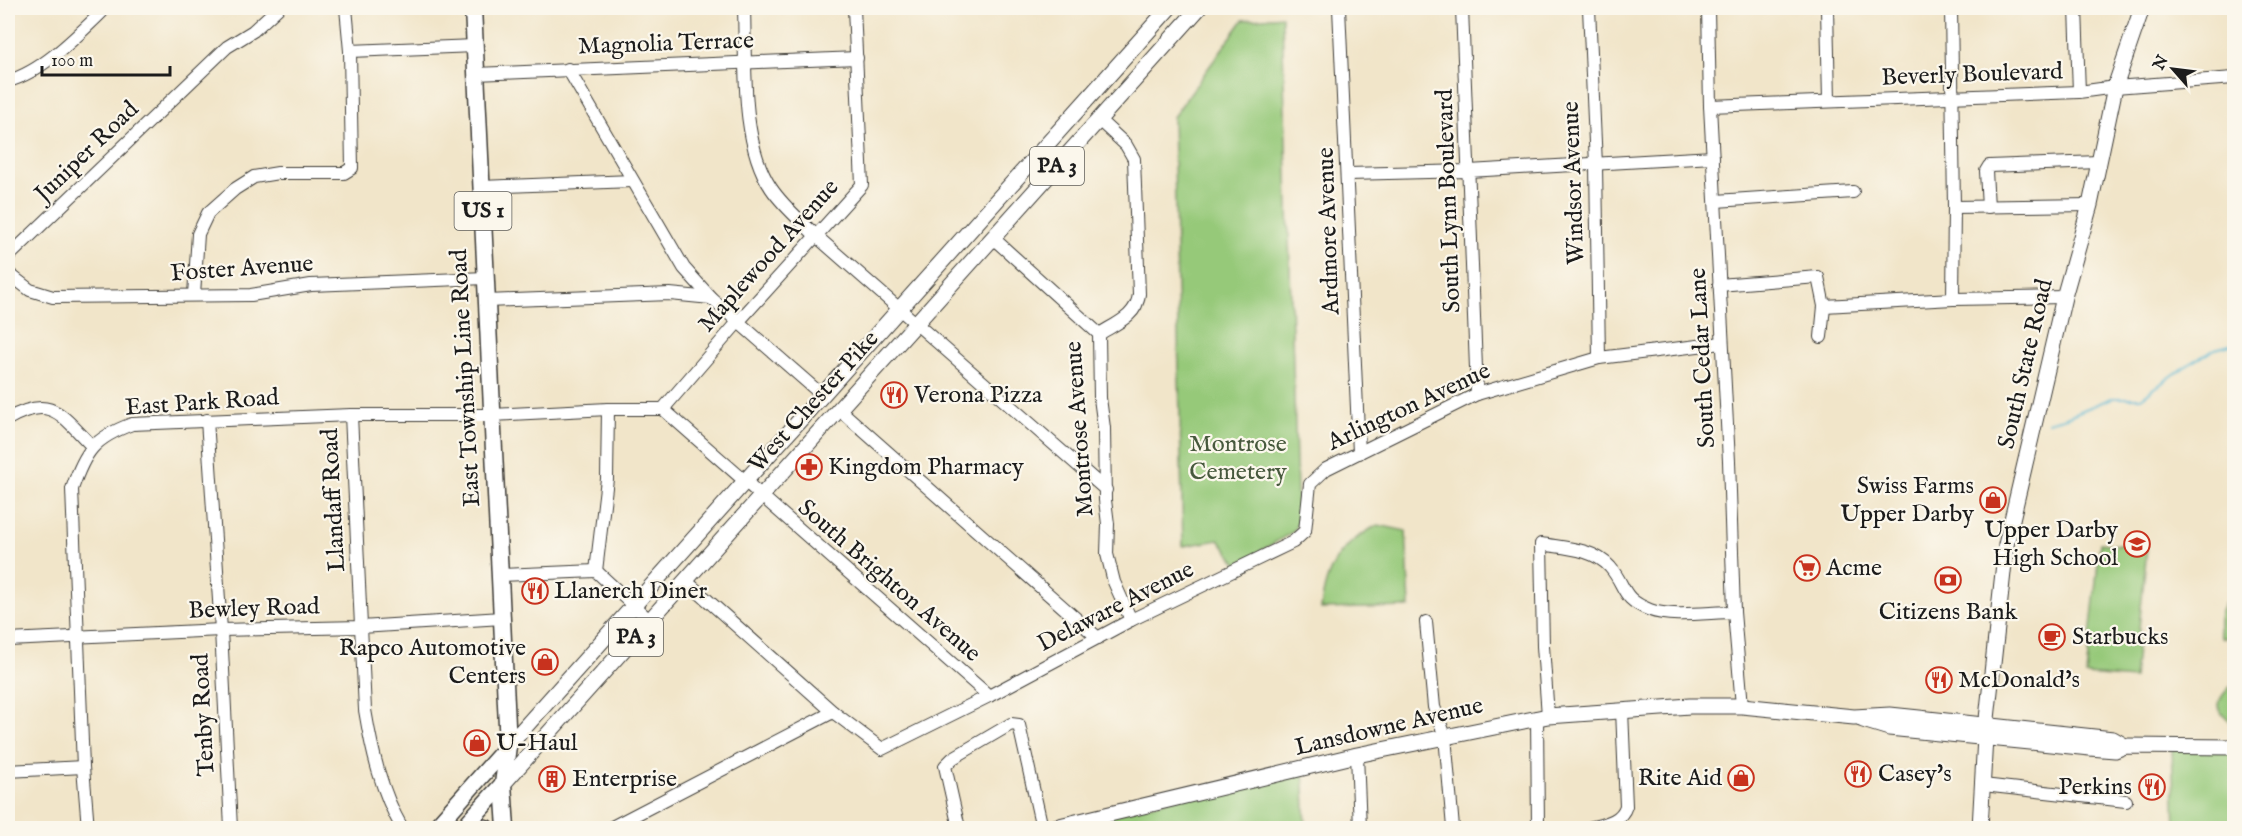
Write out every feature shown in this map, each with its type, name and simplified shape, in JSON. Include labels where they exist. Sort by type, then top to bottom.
[{"type":"highway","name":"East Township Line Road","points":[[473,8],[508,746]]},
{"type":"highway","name":"US 1","points":[[506,828],[503,784],[508,746]]},
{"type":"highway","name":"West Chester Pike","points":[[435,828],[508,746]]},
{"type":"highway","name":"West Chester Pike","points":[[465,828],[503,784]]},
{"type":"highway","points":[[465,828],[486,828]]},
{"type":"main road","name":"West Chester Pike","points":[[508,746],[1169,8]]},
{"type":"main road","name":"West Chester Pike","points":[[503,784],[1199,8]]},
{"type":"main road","name":"South State Road","points":[[1980,828],[1986,731],[2006,545],[2064,297],[2090,205],[2115,87],[2142,8]]},
{"type":"main road","name":"Lansdowne Avenue","points":[[1051,828],[1445,736],[1542,717],[1622,710],[1742,706],[1854,717],[1889,728],[1986,731],[2115,750],[2125,746],[2235,747]]},
{"type":"street","points":[[8,81],[49,59],[76,38],[106,8]]},
{"type":"street","name":"Juniper Road","points":[[8,257],[227,47],[252,31],[278,8]]},
{"type":"street","points":[[194,295],[198,234],[208,213],[235,189],[254,177],[278,173],[344,173],[352,168],[350,51],[346,8]]},
{"type":"street","points":[[744,8],[750,134],[761,169],[780,200],[815,235],[1106,490]]},
{"type":"street","name":"Maplewood Avenue","points":[[663,409],[862,184],[854,8]]},
{"type":"street","name":"Ardmore Avenue","points":[[1339,8],[1359,453]]},
{"type":"street","name":"South Lynn Boulevard","points":[[1462,8],[1477,394]]},
{"type":"street","name":"Windsor Avenue","points":[[1589,8],[1596,165],[1599,358]]},
{"type":"street","name":"South Cedar Lane","points":[[1708,8],[1710,106],[1729,461],[1734,612],[1742,706]]},
{"type":"street","points":[[1827,8],[1829,101]]},
{"type":"street","points":[[1951,8],[1953,299]]},
{"type":"street","points":[[2076,8],[2079,93]]},
{"type":"street","points":[[350,51],[475,46]]},
{"type":"street","name":"Magnolia Terrace","points":[[476,74],[857,58]]},
{"type":"street","points":[[568,69],[676,257],[711,298],[822,395]]},
{"type":"street","name":"Beverly Boulevard","points":[[1710,106],[2079,93],[2115,87],[2235,78]]},
{"type":"street","points":[[1099,120],[1126,144],[1134,159],[1139,294],[1138,303],[1128,316],[1099,334]]},
{"type":"street","points":[[1348,174],[1469,171],[1713,157]]},
{"type":"street","points":[[1988,207],[1986,171],[1989,166],[2099,162]]},
{"type":"street","points":[[482,187],[632,181]]},
{"type":"street","points":[[1716,201],[1853,192]]},
{"type":"street","points":[[1954,207],[2090,205]]},
{"type":"street","name":"Montrose Avenue","points":[[993,238],[1099,334],[1107,554],[1114,582],[1131,620]]},
{"type":"street","name":"Foster Avenue","points":[[8,273],[30,290],[53,297],[251,295],[311,285],[486,278]]},
{"type":"street","points":[[1719,285],[1818,277],[1824,306],[1821,337]]},
{"type":"street","points":[[487,301],[670,294],[711,298]]},
{"type":"street","points":[[1824,306],[1953,299],[2064,297]]},
{"type":"street","name":"Arlington Avenue","points":[[1326,469],[1477,394],[1599,358],[1722,343]]},
{"type":"street","points":[[8,419],[26,408],[44,407],[59,414],[92,446]]},
{"type":"street","points":[[596,571],[605,502],[608,409]]},
{"type":"street","name":"East Park Road","points":[[88,828],[83,767],[72,489],[79,469],[92,446],[113,431],[132,424],[351,415],[492,415],[608,409],[663,409]]},
{"type":"street","name":"South Brighton Avenue","points":[[663,409],[989,696]]},
{"type":"street","points":[[840,410],[1098,638]]},
{"type":"street","name":"Llandaff Road","points":[[351,415],[365,710],[372,749],[383,788],[402,828]]},
{"type":"street","name":"Tenby Road","points":[[207,420],[231,828]]},
{"type":"street","name":"Delaware Avenue","points":[[833,712],[882,749],[989,696],[1131,620],[1293,542],[1305,531],[1310,484],[1326,469]]},
{"type":"street","points":[[1538,828],[1543,646],[1541,544],[1585,551],[1594,555],[1609,567],[1628,598],[1652,611],[1734,612]]},
{"type":"street","points":[[500,575],[596,571],[650,621]]},
{"type":"street","points":[[610,828],[833,712],[686,581]]},
{"type":"street","name":"Bewley Road","points":[[8,640],[221,630],[361,627],[502,618]]},
{"type":"street","points":[[1426,622],[1434,707],[1445,736],[1453,828]]},
{"type":"street","points":[[1589,828],[1616,820],[1623,814],[1626,806],[1622,710]]},
{"type":"street","points":[[959,828],[945,766],[953,758],[1011,724],[1019,725],[1042,828]]},
{"type":"street","points":[[1357,755],[1360,828]]},
{"type":"street","points":[[8,771],[83,767]]},
{"type":"street","points":[[1983,785],[2122,801]]},
{"type":"green space","name":"Montrose Cemetery","points":[[1282,16],[1298,522],[1293,532],[1238,564],[1219,540],[1183,546],[1173,117],[1243,20]]},
{"type":"green space","points":[[1378,525],[1406,531],[1410,607],[1321,609],[1326,581],[1337,558],[1354,540]]},
{"type":"green space","points":[[2100,543],[2147,548],[2134,679],[2086,675]]},
{"type":"green space","points":[[2234,593],[2234,639],[2221,637],[2219,618],[2226,602]]},
{"type":"green space","points":[[2234,683],[2234,721],[2229,721],[2223,716],[2219,706],[2225,692]]},
{"type":"green space","points":[[2234,746],[2234,828],[2175,828],[2172,748]]},
{"type":"green space","points":[[1303,768],[1306,828],[1052,828]]},
{"type":"waterway","points":[[2048,422],[2112,398],[2141,398],[2183,368],[2215,349],[2234,344]]},
{"type":"place","name":"Verona Pizza","points":[[894,395]]},
{"type":"place","name":"Kingdom Pharmacy","points":[[809,467]]},
{"type":"place","name":"Swiss Farms Upper Darby","points":[[1993,500]]},
{"type":"place","name":"Upper Darby High School","points":[[2137,544]]},
{"type":"place","name":"Acme","points":[[1807,568]]},
{"type":"place","name":"Citizens Bank","points":[[1948,580]]},
{"type":"place","name":"Llanerch Diner","points":[[535,591]]},
{"type":"place","name":"Starbucks","points":[[2052,637]]},
{"type":"place","name":"Rapco Automotive Centers","points":[[545,662]]},
{"type":"place","name":"McDonald's","points":[[1939,680]]},
{"type":"place","name":"U-Haul","points":[[477,743]]},
{"type":"place","name":"Casey's","points":[[1858,774]]},
{"type":"place","name":"Rite Aid","points":[[1741,778]]},
{"type":"place","name":"Enterprise","points":[[552,779]]},
{"type":"place","name":"Perkins","points":[[2152,787]]}]
